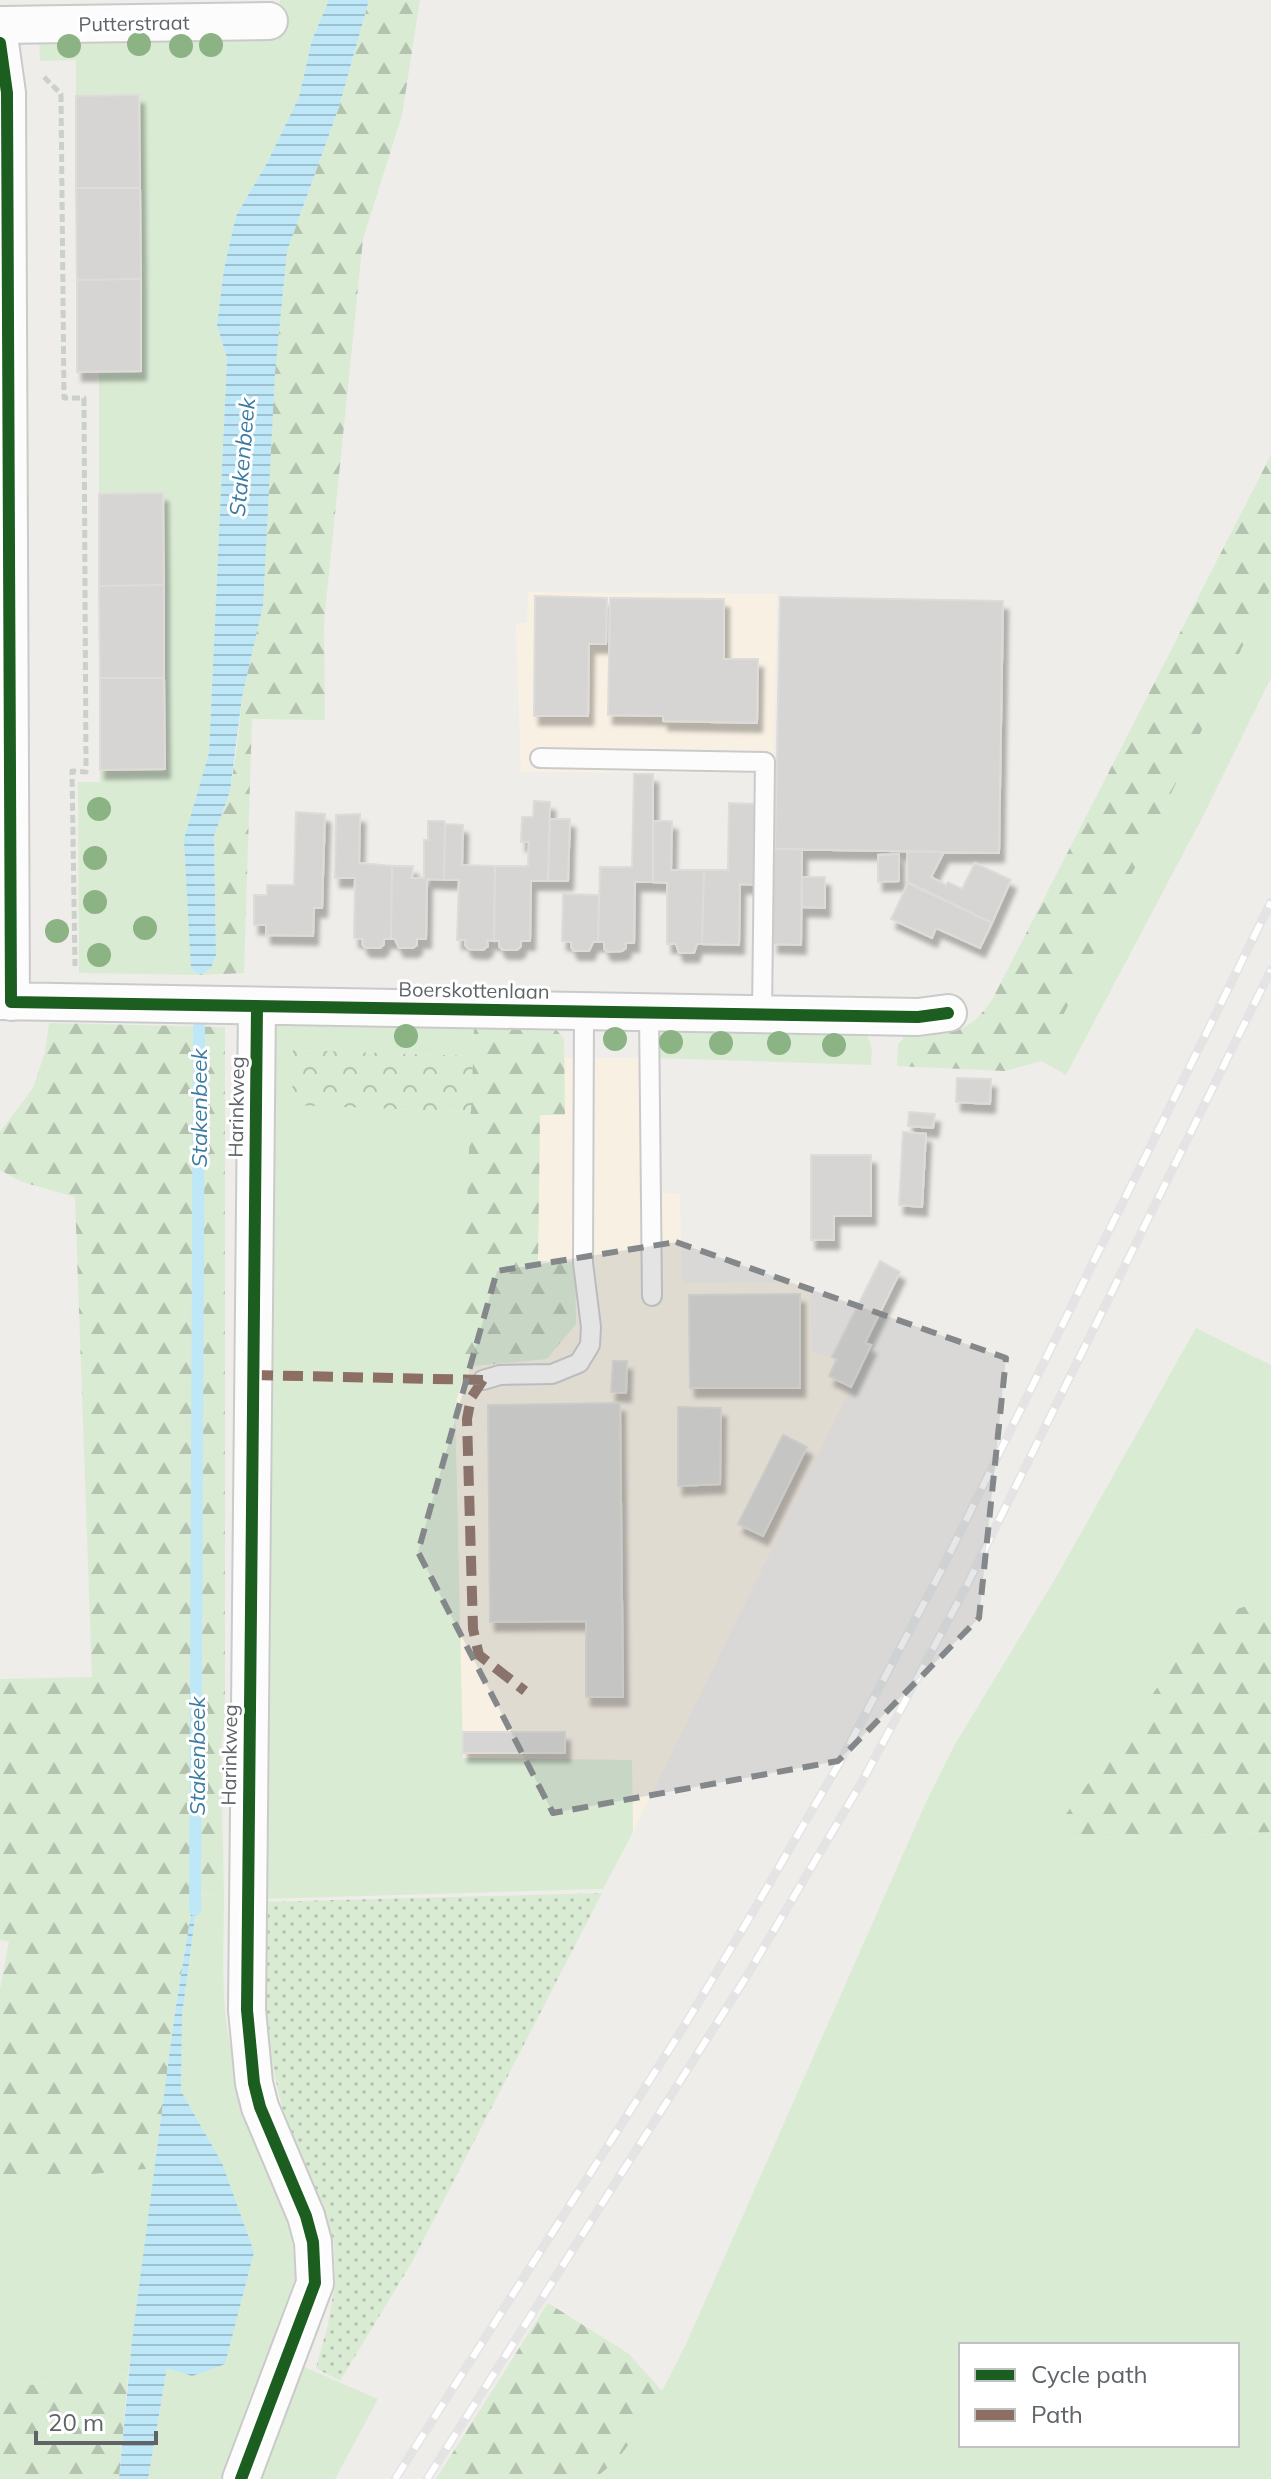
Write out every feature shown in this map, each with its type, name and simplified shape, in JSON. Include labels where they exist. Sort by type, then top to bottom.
[{"type":"street","name":"Putterstraat","points":[[15,24],[269,21]]},
{"type":"street","points":[[0,43],[7,93],[6,1001]]},
{"type":"street","name":"Boerskottenlaan","points":[[6,1001],[918,1017],[948,1013]]},
{"type":"street","name":"Harinkweg","points":[[241,2479],[315,2283],[313,2242],[306,2216],[260,2107],[254,2083],[247,2010],[257,1006]]},
{"type":"lane","points":[[540,758],[765,762],[762,1015]]},
{"type":"lane","points":[[483,1380],[500,1375],[552,1374],[579,1363],[590,1345],[591,1327],[583,1263],[584,1012]]},
{"type":"lane","points":[[649,1013],[652,1296]]},
{"type":"path","points":[[15,24],[33,65],[61,94],[64,398],[84,398],[86,772],[72,771],[76,1003]]},
{"type":"highlighted area","points":[[676,1242],[1006,1358],[979,1618],[838,1761],[553,1813],[418,1552],[497,1271]]},
{"type":"shaded area","points":[[528,592],[777,594],[773,773],[521,772],[516,623],[527,623]]},
{"type":"shaded area","points":[[564,1058],[655,1058],[656,1193],[680,1194],[682,1283],[810,1282],[812,1351],[837,1359],[829,1376],[851,1387],[633,1832],[632,1760],[463,1758],[455,1406],[461,1384],[472,1366],[547,1359],[538,1261],[540,1115],[565,1115]]},
{"type":"green space","points":[[280,0],[329,0],[312,40],[299,97],[267,163],[236,216],[224,269],[217,325],[227,358],[209,753],[195,834],[191,888],[191,969],[201,975],[79,973],[78,782],[100,782],[100,770],[165,769],[162,493],[99,494],[99,372],[141,371],[139,96],[76,96],[76,60],[40,61],[39,36],[280,29]]},
{"type":"green space","points":[[369,0],[420,0],[402,115],[363,239],[324,622],[325,720],[252,719],[244,973],[201,975],[211,968],[216,955],[214,836],[230,791],[237,747],[287,251],[339,107]]},
{"type":"green space","points":[[1271,455],[1271,588],[1041,1061],[1005,1071],[897,1066],[898,1044],[903,1034],[954,1031],[973,1021],[992,1000]]},
{"type":"green space","points":[[1271,588],[1271,678],[1201,820],[1066,1075],[1041,1061]]},
{"type":"green space","points":[[320,1019],[474,1027],[473,1056],[294,1050],[292,1105],[471,1112],[461,1376],[472,1366],[461,1384],[455,1406],[463,1758],[632,1760],[633,1832],[603,1889],[261,1899],[268,1036],[279,1025],[320,1026]]},
{"type":"green space","points":[[49,1023],[225,1027],[225,1719],[221,1750],[224,1893],[194,1896],[155,2168],[0,2183],[0,1989],[9,1941],[0,1940],[0,1679],[92,1677],[75,1197],[22,1182],[0,1170],[0,1132],[33,1088],[45,1052]]},
{"type":"green space","points":[[474,1027],[555,1028],[564,1039],[565,1115],[540,1115],[538,1261],[575,1262],[576,1324],[547,1359],[473,1366],[460,1377]]},
{"type":"green space","points":[[665,1030],[867,1034],[872,1049],[871,1065],[655,1058],[655,1043],[665,1034]]},
{"type":"green space","points":[[293,1050],[473,1056],[471,1112],[292,1105]]},
{"type":"green space","points":[[1196,1328],[1271,1365],[1271,1598],[1211,1614],[1061,1821],[1056,1833],[1065,1839],[1271,1832],[1271,2479],[594,2479],[624,2449],[648,2416],[687,2342],[927,1800],[954,1746],[1058,1574]]},
{"type":"green space","points":[[1271,1598],[1271,1832],[1064,1839],[1056,1833],[1061,1821],[1211,1613],[1237,1609]]},
{"type":"green space","points":[[224,1893],[225,2010],[234,2064],[249,2118],[291,2234],[296,2275],[224,2479],[148,2479],[167,2368],[222,2163],[181,2091],[182,2015],[198,1896]]},
{"type":"green space","points":[[602,1893],[412,2262],[340,2381],[316,2368],[335,2284],[334,2243],[323,2210],[300,2163],[282,2107],[264,2029],[262,1902]]},
{"type":"green space","points":[[155,2168],[128,2375],[0,2388],[0,2183]]},
{"type":"green space","points":[[548,2303],[629,2354],[663,2392],[649,2418],[616,2461],[594,2479],[436,2479]]},
{"type":"green space","points":[[302,2366],[378,2399],[335,2479],[255,2479]]},
{"type":"green space","points":[[128,2375],[119,2479],[0,2479],[0,2388]]},
{"type":"water","points":[[329,0],[369,0],[339,107],[287,251],[275,373],[263,605],[242,697],[230,791],[214,836],[216,955],[211,968],[201,975],[191,969],[184,839],[209,753],[227,358],[217,325],[224,269],[236,216],[267,163],[299,97],[312,40]]},
{"type":"water","points":[[194,1895],[198,1896],[182,2015],[181,2091],[222,2163],[254,2252],[225,2364],[192,2376],[167,2368],[148,2479],[119,2479],[132,2341],[174,2019]]},
{"type":"building","points":[[139,95],[140,188],[76,188],[76,96]]},
{"type":"building","points":[[76,188],[140,188],[141,279],[77,280]]},
{"type":"building","points":[[141,279],[141,371],[77,372],[77,280]]},
{"type":"building","points":[[163,493],[164,585],[99,586],[99,494]]},
{"type":"building","points":[[164,585],[164,678],[100,678],[99,586]]},
{"type":"building","points":[[535,596],[607,598],[606,644],[589,644],[588,716],[534,716]]},
{"type":"building","points":[[780,597],[1003,601],[999,853],[775,849]]},
{"type":"building","points":[[610,598],[724,599],[724,659],[758,659],[757,723],[663,721],[663,716],[608,715]]},
{"type":"building","points":[[100,678],[164,678],[165,769],[100,770]]},
{"type":"building","points":[[634,774],[653,774],[653,882],[635,882],[634,943],[626,943],[622,951],[608,952],[604,942],[598,942],[600,867],[632,867]]},
{"type":"building","points":[[534,801],[550,802],[548,881],[531,881],[530,941],[521,941],[517,950],[503,950],[499,941],[494,941],[495,866],[528,866],[529,842],[521,842],[522,817],[533,817]]},
{"type":"building","points":[[729,803],[756,804],[755,885],[740,884],[739,945],[702,944],[704,870],[728,870]]},
{"type":"building","points":[[296,812],[325,814],[322,908],[314,908],[313,936],[266,935],[266,925],[254,925],[254,895],[267,895],[267,885],[294,885]]},
{"type":"building","points":[[360,814],[359,863],[392,866],[391,939],[384,939],[380,948],[366,948],[362,944],[363,939],[354,938],[355,878],[335,878],[336,815]]},
{"type":"building","points":[[550,819],[570,819],[568,881],[548,881]]},
{"type":"building","points":[[428,821],[444,821],[445,824],[444,880],[427,879],[426,939],[417,939],[417,945],[413,948],[399,948],[395,939],[391,939],[392,866],[413,866],[412,878],[424,878],[424,840],[428,840]]},
{"type":"building","points":[[653,821],[672,821],[671,870],[704,870],[702,944],[697,944],[694,953],[679,953],[676,944],[667,944],[667,883],[653,882]]},
{"type":"building","points":[[445,824],[463,825],[462,865],[495,866],[494,941],[487,940],[488,946],[483,950],[469,949],[465,945],[466,940],[457,940],[459,880],[444,880]]},
{"type":"building","points":[[773,849],[802,849],[801,945],[773,944]]},
{"type":"building","points":[[907,851],[944,852],[931,877],[946,885],[948,882],[962,889],[975,863],[1011,880],[992,923],[908,882]]},
{"type":"building","points":[[899,854],[899,881],[878,882],[878,855]]},
{"type":"building","points":[[802,877],[825,877],[825,908],[802,907]]},
{"type":"building","points":[[908,883],[992,923],[980,948],[936,928],[932,938],[891,919]]},
{"type":"building","points":[[563,894],[599,895],[598,942],[593,942],[589,951],[574,951],[571,942],[562,941]]},
{"type":"building","points":[[957,1078],[991,1079],[990,1104],[956,1102]]},
{"type":"building","points":[[909,1112],[935,1114],[933,1128],[908,1126]]},
{"type":"building","points":[[903,1132],[926,1134],[922,1207],[899,1205]]},
{"type":"building","points":[[811,1155],[871,1155],[871,1216],[834,1216],[834,1240],[811,1240]]},
{"type":"building","points":[[880,1261],[900,1272],[865,1343],[871,1345],[851,1387],[829,1376],[837,1359],[832,1357]]},
{"type":"building","points":[[800,1294],[800,1388],[690,1388],[689,1295]]},
{"type":"building","points":[[613,1361],[627,1361],[626,1393],[611,1392]]},
{"type":"building","points":[[620,1403],[623,1697],[586,1697],[586,1621],[490,1622],[488,1405]]},
{"type":"building","points":[[678,1407],[721,1408],[720,1484],[678,1486]]},
{"type":"building","points":[[783,1435],[807,1447],[763,1536],[738,1524]]},
{"type":"building","points":[[463,1732],[565,1732],[565,1753],[463,1753]]},
{"type":"waterway","name":"Stakenbeek","points":[[195,1910],[199,1027]]},
{"type":"railway","points":[[395,2479],[683,2028],[840,1762],[941,1571],[1271,902]]},
{"type":"railway","points":[[427,2479],[745,1979],[863,1780],[967,1585],[1271,970]]},
{"type":"marked path","points":[[253,1375],[483,1380]]},
{"type":"marked path","points":[[483,1380],[471,1398],[467,1419],[473,1629],[479,1655],[525,1691]]},
{"type":"cycle path","points":[[0,43],[7,93],[11,1002],[918,1017],[948,1013]]},
{"type":"cycle path","points":[[241,2479],[315,2283],[313,2242],[306,2216],[260,2107],[254,2083],[247,2010],[257,1006]]}]
